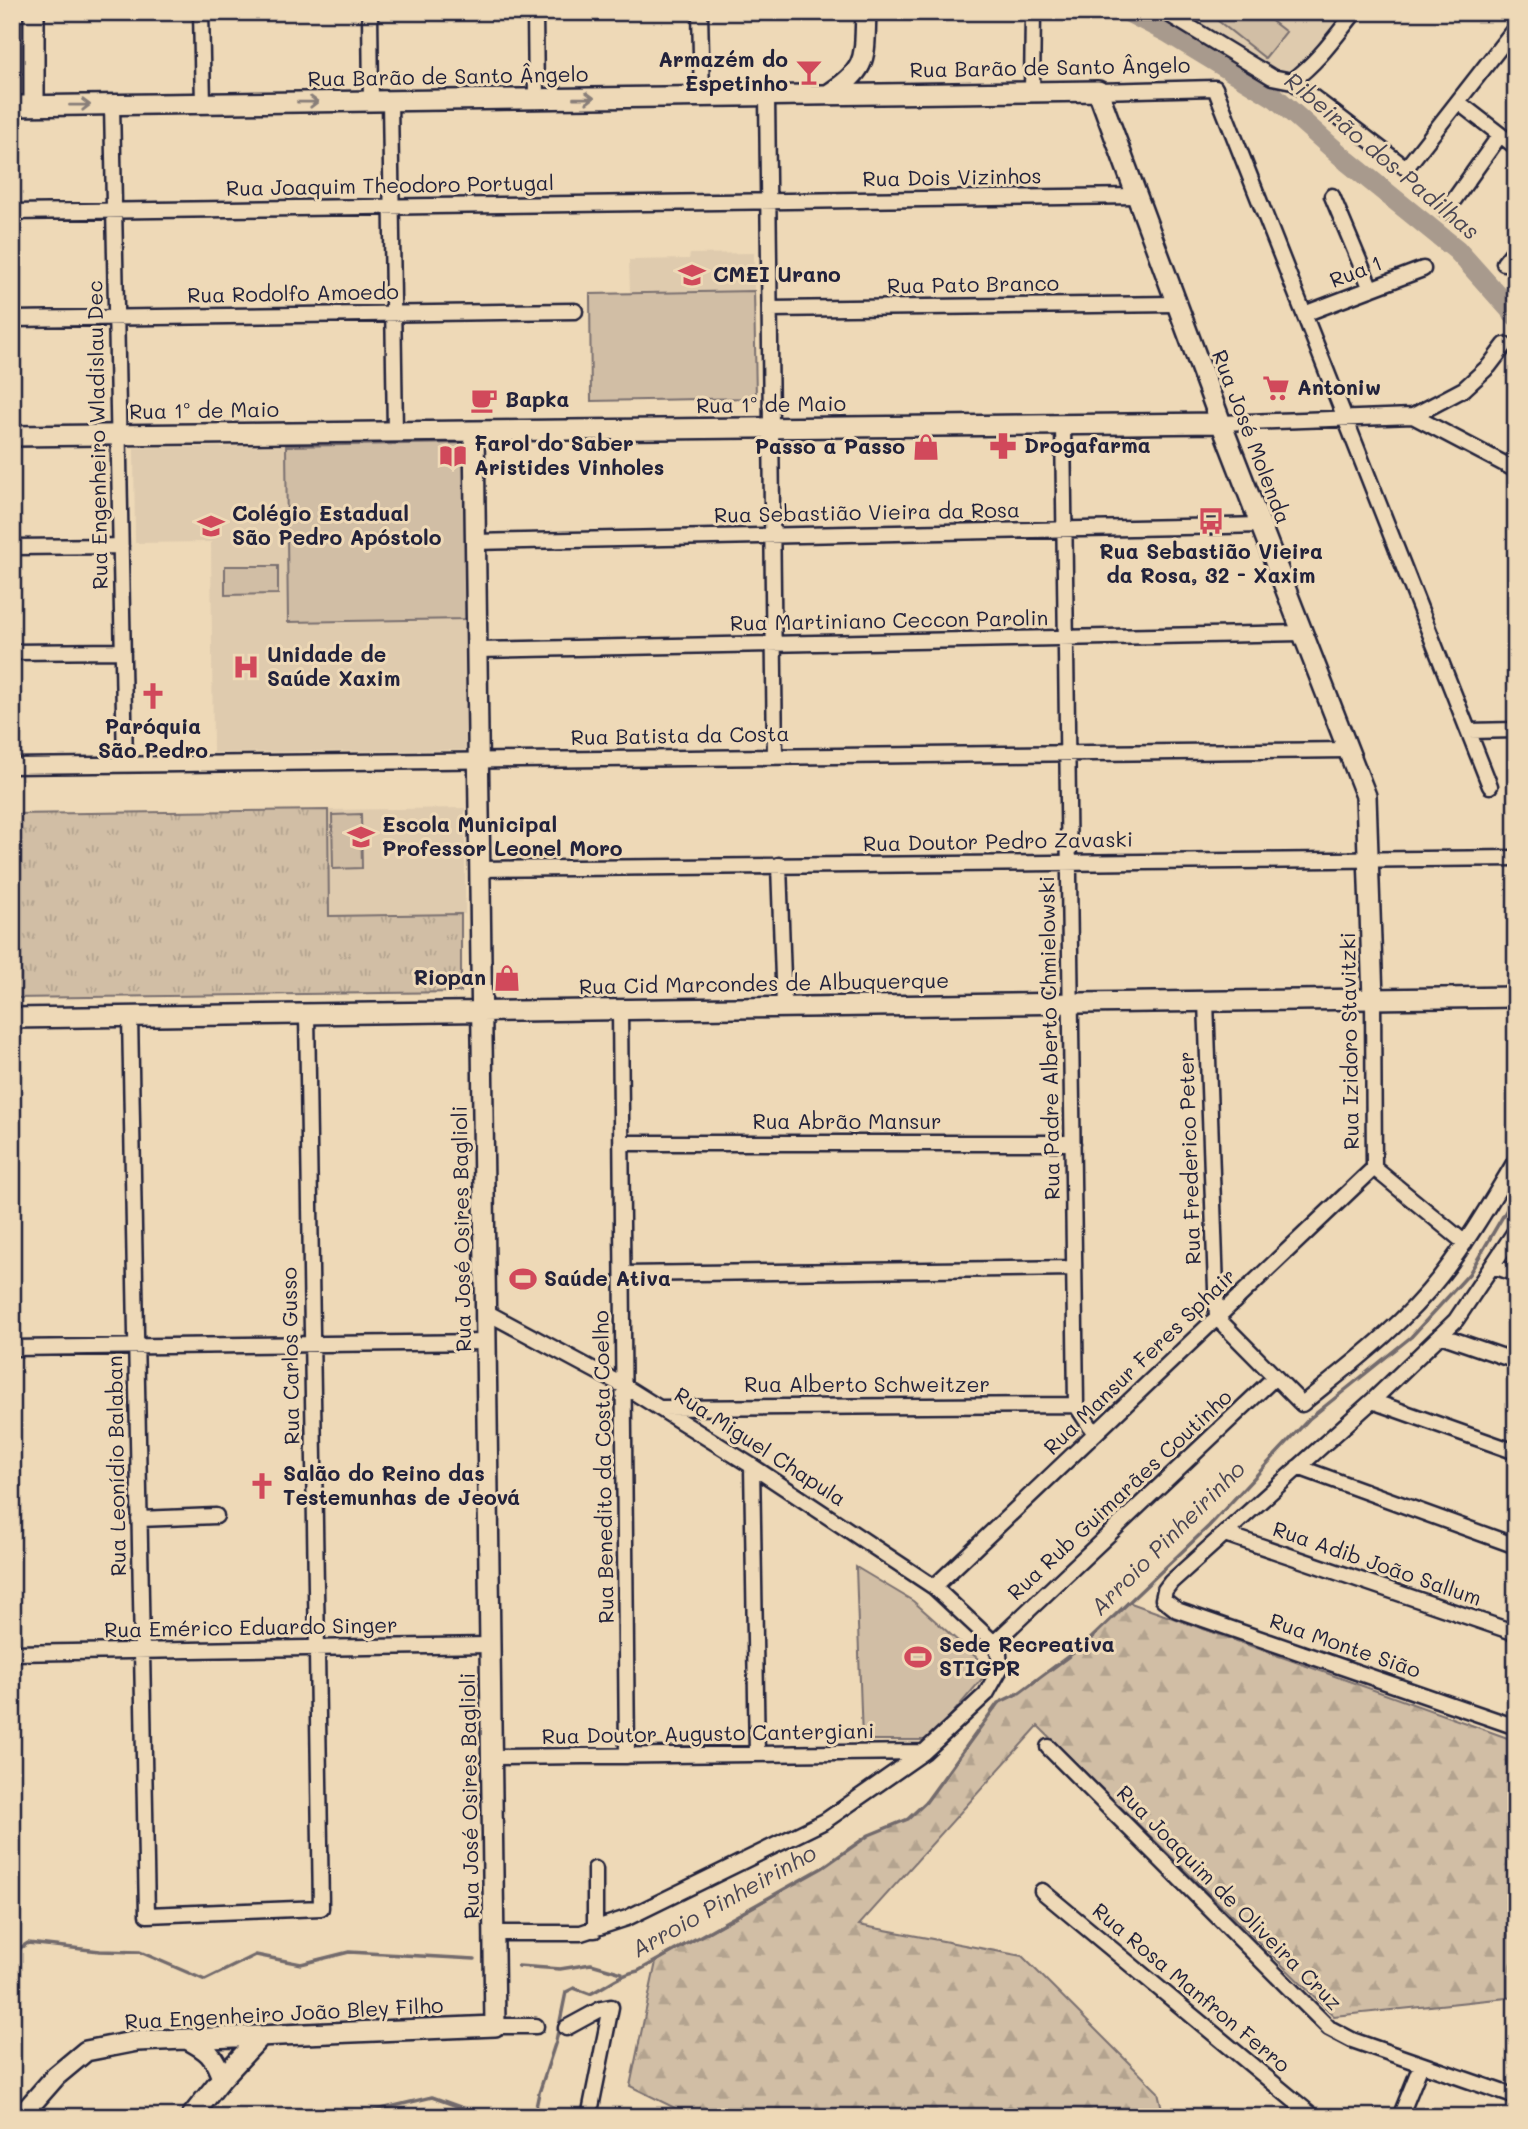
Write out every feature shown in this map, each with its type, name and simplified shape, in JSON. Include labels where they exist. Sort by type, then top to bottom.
[{"type":"street","points":[[34,12],[34,105]]},
{"type":"street","points":[[201,12],[203,103]]},
{"type":"street","points":[[370,12],[391,207],[395,432]]},
{"type":"street","points":[[534,12],[536,99]]},
{"type":"street","points":[[700,12],[702,96]]},
{"type":"street","points":[[828,95],[858,72],[864,58],[866,12]]},
{"type":"street","points":[[1032,92],[1033,12]]},
{"type":"street","points":[[1165,12],[1272,77],[1292,81],[1406,169],[1516,27]]},
{"type":"street","points":[[1292,81],[1309,68],[1355,12]]},
{"type":"street","name":"Rua Barão de Santo Ângelo","points":[[864,58],[874,81],[885,93]]},
{"type":"street","name":"Rua Barão de Santo Ângelo","points":[[12,106],[1215,88],[1304,314]]},
{"type":"street","name":"Rua José Molenda","points":[[1098,91],[1259,525],[1366,796]]},
{"type":"street","points":[[768,96],[775,756]]},
{"type":"street","points":[[1458,102],[1516,147]]},
{"type":"street","name":"Rua Engenheiro Wladislau Dec","points":[[112,104],[125,764]]},
{"type":"street","points":[[1446,211],[1500,135]]},
{"type":"street","name":"Rua Dois Vizinhos","points":[[769,202],[1136,196]]},
{"type":"street","points":[[1332,196],[1370,289]]},
{"type":"street","name":"Rua Joaquim Theodoro Portugal","points":[[12,212],[769,202]]},
{"type":"street","points":[[1504,263],[1516,248]]},
{"type":"street","name":"Rua 1","points":[[1304,314],[1423,269]]},
{"type":"street","name":"Rua Pato Branco","points":[[770,309],[1176,304]]},
{"type":"street","name":"Rua Rodolfo Amoedo","points":[[12,319],[575,311]]},
{"type":"street","points":[[1304,314],[1490,786]]},
{"type":"street","name":"Rua 1º de Maio","points":[[12,436],[1221,423],[1413,416],[1464,389],[1489,366],[1505,345]]},
{"type":"street","points":[[1413,416],[1516,470]]},
{"type":"street","name":"Rua Padre Alberto Chmielowski","points":[[1063,425],[1076,1405]]},
{"type":"street","name":"Rua José Osires Baglioli","points":[[474,431],[495,2026]]},
{"type":"street","name":"Rua Sebastião Vieira da Rosa","points":[[475,542],[1259,525]]},
{"type":"street","points":[[12,547],[121,546]]},
{"type":"street","name":"Rua Martiniano Ceccon Parolin","points":[[477,650],[1302,633]]},
{"type":"street","points":[[12,652],[123,650]]},
{"type":"street","points":[[1469,731],[1516,730]]},
{"type":"street","name":"Rua Batista da Costa","points":[[12,766],[1348,750]]},
{"type":"street","name":"Rua Izidoro Stavitzki","points":[[1366,796],[1373,999],[1374,1168],[1465,1243]]},
{"type":"street","name":"Rua Doutor Pedro Zavaski","points":[[480,869],[1516,858]]},
{"type":"street","points":[[779,865],[785,1007]]},
{"type":"street","name":"Rua Cid Marcondes de Albuquerque","points":[[12,1018],[1516,997]]},
{"type":"street","name":"Rua Frederico Peter","points":[[1206,1001],[1217,1318]]},
{"type":"street","name":"Rua Benedito da Costa Coelho","points":[[620,1009],[627,1756]]},
{"type":"street","name":"Rua Carlos Gusso","points":[[147,1915],[321,1908],[307,1013]]},
{"type":"street","name":"Rua Leonídio Balaban","points":[[130,1016],[147,1915]]},
{"type":"street","name":"Rua Abrão Mansur","points":[[622,1143],[1073,1143]]},
{"type":"street","points":[[1217,1318],[1302,1404],[1381,1339],[1438,1279],[1465,1243],[1516,1160]]},
{"type":"street","name":"Rua Mansur Feres Sphair","points":[[934,1587],[1374,1168]]},
{"type":"street","points":[[1225,1534],[1372,1401],[1456,1320],[1516,1230]]},
{"type":"street","points":[[1493,1266],[1516,1274]]},
{"type":"street","points":[[623,1274],[1074,1268]]},
{"type":"street","name":"Rua Miguel Chapula","points":[[486,1312],[624,1386],[752,1466],[934,1587],[994,1643]]},
{"type":"street","points":[[1440,1335],[1516,1361]]},
{"type":"street","points":[[12,1348],[486,1342]]},
{"type":"street","name":"Rua Rub Guimarães Coutinho","points":[[994,1643],[1275,1377]]},
{"type":"street","points":[[1372,1401],[1516,1452]]},
{"type":"street","points":[[1076,1405],[1095,1434]]},
{"type":"street","name":"Rua Alberto Schweitzer","points":[[659,1408],[1076,1405]]},
{"type":"street","points":[[752,1466],[757,1754]]},
{"type":"street","points":[[1298,1467],[1516,1546]]},
{"type":"street","points":[[139,1518],[216,1516]]},
{"type":"street","name":"Rua Monte Sião","points":[[1225,1534],[1165,1590],[1163,1599],[1177,1610],[1516,1727]]},
{"type":"street","name":"Rua Adib João Sallum","points":[[1225,1534],[1516,1633]]},
{"type":"street","points":[[494,1933],[581,1933],[595,1930],[627,1918],[825,1821],[924,1752],[986,1694],[1000,1669],[999,1654],[994,1643]]},
{"type":"street","name":"Rua Emérico Eduardo Singer","points":[[12,1653],[490,1644]]},
{"type":"street","name":"Rua Joaquim de Oliveira Cruz","points":[[1048,1747],[1329,2028],[1352,2040],[1516,2097]]},
{"type":"street","name":"Rua Doutor Augusto Cantergiani","points":[[492,1757],[924,1752]]},
{"type":"street","points":[[595,1869],[595,1930]]},
{"type":"street","name":"Rua Rosa Manfron Ferro","points":[[1042,1891],[1314,2117]]},
{"type":"street","points":[[566,2028],[601,2009],[611,2007],[589,2117]]},
{"type":"street","name":"Rua Engenheiro João Bley Filho","points":[[20,2117],[56,2077],[86,2051],[137,2040],[536,2026]]},
{"type":"street","points":[[191,2117],[261,2036]]},
{"type":"street","points":[[186,2039],[216,2060],[222,2078]]},
{"type":"street","points":[[1400,2117],[1421,2065]]},
{"type":"shaded area","points":[[1181,12],[1343,12],[1308,62],[1274,75]]},
{"type":"shaded area","name":"CMEI Urano","points":[[754,253],[754,291],[630,292],[629,260],[689,259],[690,254]]},
{"type":"shaded area","points":[[286,446],[288,622],[467,619],[468,750],[213,753],[211,542],[135,543],[134,448]]},
{"type":"shaded area","name":"Escola Municipal Professor Leonel Moro","points":[[465,808],[465,914],[329,916],[328,810]]},
{"type":"green space","points":[[1223,12],[1260,12],[1286,32],[1265,58],[1217,20]]},
{"type":"green space","points":[[754,291],[756,398],[591,401],[590,294]]},
{"type":"green space","points":[[466,443],[467,619],[288,622],[286,446]]},
{"type":"green space","points":[[225,566],[278,566],[278,594],[225,595]]},
{"type":"green space","points":[[328,810],[329,916],[461,914],[461,992],[12,998],[12,814]]},
{"type":"green space","points":[[361,814],[362,868],[333,869],[332,815]]},
{"type":"green space","name":"Sede Recreativa STIGPR","points":[[856,1567],[913,1601],[986,1666],[987,1673],[930,1740],[862,1740]]},
{"type":"green space","points":[[1128,1602],[1516,1741],[1516,1997],[1334,2016],[1038,1726],[859,1925],[1022,1956],[1158,2092],[1164,2117],[693,2117],[630,2086],[656,1962],[822,1868],[869,1835],[908,1819],[926,1802],[998,1703],[1019,1693],[1085,1644]]},
{"type":"waterway","name":"Ribeirão dos Padilhas","points":[[1128,12],[1169,33],[1276,98],[1347,161],[1457,250],[1516,316]]},
{"type":"waterway","name":"Arroio Pinheirinho","points":[[525,2117],[535,2112],[556,2041],[566,1992],[574,1988],[590,1994],[619,1977],[638,1971],[822,1868],[869,1835],[908,1819],[926,1802],[998,1703],[1019,1693],[1085,1644],[1209,1526],[1309,1419],[1411,1337],[1469,1274],[1516,1194]]},
{"type":"waterway","points":[[12,1953],[28,1943],[100,1951],[140,1952],[205,1980],[256,1955],[301,1964],[349,1952],[475,1959]]},
{"type":"waterway","points":[[518,1966],[560,1969],[591,1964],[622,1973]]},
{"type":"waterway","name":"Arroio Pinheirinho","points":[[348,2117],[432,2097],[488,2117]]},
{"type":"place","name":"Armazém do Espetinho","points":[[809,72]]},
{"type":"place","name":"CMEI Urano","points":[[692,275]]},
{"type":"place","name":"Antoniw","points":[[1276,388]]},
{"type":"place","name":"Bapka","points":[[484,400]]},
{"type":"place","name":"Drogafarma","points":[[1003,446]]},
{"type":"place","name":"Passo a Passo","points":[[926,447]]},
{"type":"place","name":"Farol do Saber Aristides Vinholes","points":[[453,456]]},
{"type":"place","name":"Rua Sebastião Vieira da Rosa, 32 - Xaxim","points":[[1211,521]]},
{"type":"place","name":"Colégio Estadual São Pedro Apóstolo","points":[[211,526]]},
{"type":"place","name":"Unidade de Saúde Xaxim","points":[[246,667]]},
{"type":"place","name":"Paróquia São Pedro","points":[[153,696]]},
{"type":"place","name":"Escola Municipal Professor Leonel Moro","points":[[361,837]]},
{"type":"place","name":"Riopan","points":[[507,978]]},
{"type":"place","name":"Saúde Ativa","points":[[523,1279]]},
{"type":"place","name":"Salão do Reino das Testemunhas de Jeová","points":[[262,1486]]},
{"type":"place","name":"Sede Recreativa STIGPR","points":[[918,1657]]}]
